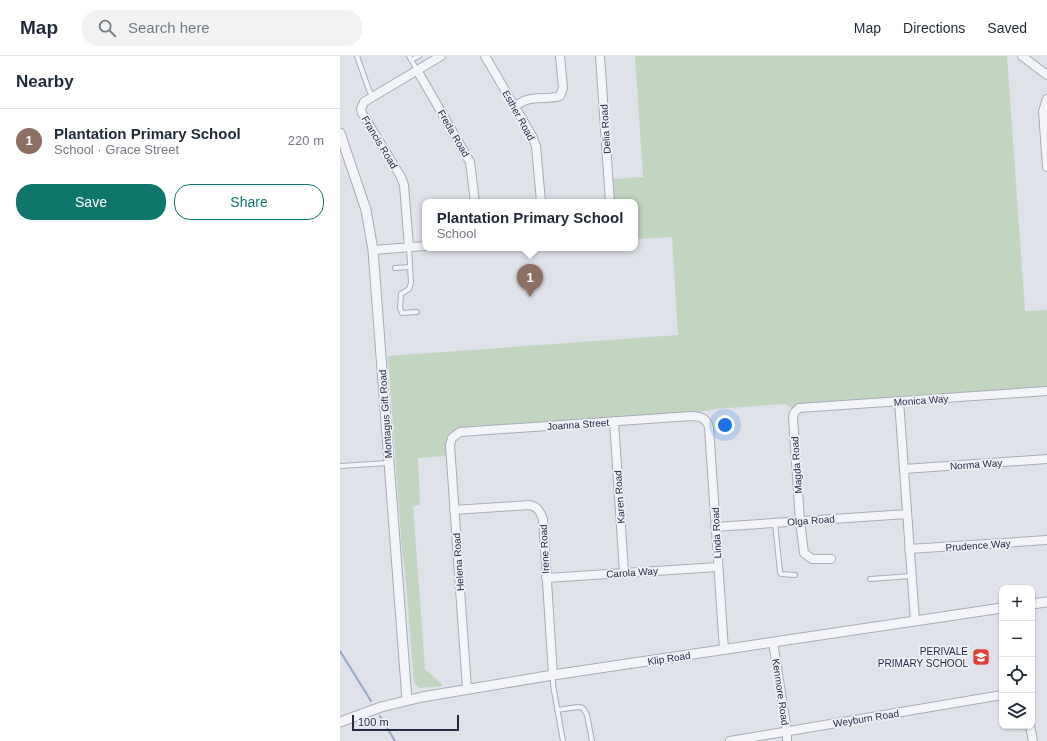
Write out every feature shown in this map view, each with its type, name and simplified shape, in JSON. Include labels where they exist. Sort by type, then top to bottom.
[{"type":"street","name":"Francis Road","points":[[409,247],[404,185],[401,177],[362,113],[362,109],[364,102],[372,96],[441,56]]},
{"type":"street","name":"Esther Road","points":[[485,56],[534,141],[540,199]]},
{"type":"street","points":[[515,106],[524,101],[560,96],[563,88],[560,56]]},
{"type":"street","name":"Delia Road","points":[[600,56],[610,199]]},
{"type":"street","points":[[1022,56],[1047,75]]},
{"type":"street","name":"Freda Road","points":[[417,70],[470,162],[475,199]]},
{"type":"street","points":[[1047,99],[1043,111],[1047,167]]},
{"type":"street","name":"Montagus Gift Road","points":[[340,133],[366,210],[373,250],[406,700]]},
{"type":"street","points":[[373,250],[422,246]]},
{"type":"street","name":"Monica Way","points":[[796,410],[799,408],[1047,391]]},
{"type":"street","points":[[900,401],[915,621]]},
{"type":"street","name":"Magda Road","points":[[796,410],[793,417],[800,521],[804,553],[812,558],[831,559]]},
{"type":"street","name":"Joanna Street","points":[[454,436],[460,432],[691,416],[703,418]]},
{"type":"street","name":"Linda Road","points":[[703,418],[706,420],[709,427],[724,650]]},
{"type":"street","name":"Karen Road","points":[[614,421],[624,572]]},
{"type":"street","name":"Helena Road","points":[[454,436],[450,441],[450,445],[467,689]]},
{"type":"street","name":"Norma Way","points":[[904,469],[1047,459]]},
{"type":"street","name":"Irene Road","points":[[454,510],[529,505],[538,508],[541,513],[543,519],[553,676]]},
{"type":"street","name":"Olga Road","points":[[716,526],[907,514]]},
{"type":"street","name":"Prudence Way","points":[[909,550],[1047,540]]},
{"type":"street","name":"Carola Way","points":[[546,578],[718,567]]},
{"type":"street","points":[[1035,604],[1047,602]]},
{"type":"street","name":"Klip Road","points":[[340,722],[380,706],[467,689],[999,608]]},
{"type":"street","name":"Kenmore Road","points":[[774,642],[787,731],[787,741]]},
{"type":"street","name":"Weyburn Road","points":[[730,741],[999,696]]},
{"type":"street","points":[[1031,729],[1033,741]]},
{"type":"lane","points":[[357,56],[368,90],[372,96]]},
{"type":"lane","points":[[409,56],[417,70]]},
{"type":"lane","points":[[411,60],[419,56]]},
{"type":"lane","points":[[409,247],[411,286],[401,294],[400,308],[402,313],[417,312]]},
{"type":"lane","points":[[396,268],[410,267]]},
{"type":"lane","points":[[340,466],[389,463]]},
{"type":"lane","points":[[775,523],[780,572],[781,574],[795,575]]},
{"type":"lane","points":[[870,579],[911,576]]},
{"type":"lane","points":[[553,676],[552,682],[563,741]]},
{"type":"lane","points":[[557,710],[578,707],[583,708],[587,715],[592,741]]},
{"type":"green space","points":[[635,56],[1007,56],[1025,311],[1047,310],[1047,389],[794,409],[785,404],[456,430],[450,435],[447,456],[418,458],[420,505],[413,506],[425,669],[442,684],[442,686],[419,688],[414,682],[402,550],[388,356],[678,335],[672,237],[638,239],[638,199],[615,199],[613,179],[643,177]]},
{"type":"waterway","points":[[340,651],[371,701]]},
{"type":"waterway","points":[[380,716],[395,741]]},
{"type":"place","name":"Plantation Primary School","points":[[530,297]]},
{"type":"place","name":"PERIVALE PRIMARY SCHOOL","points":[[981,657]]}]
